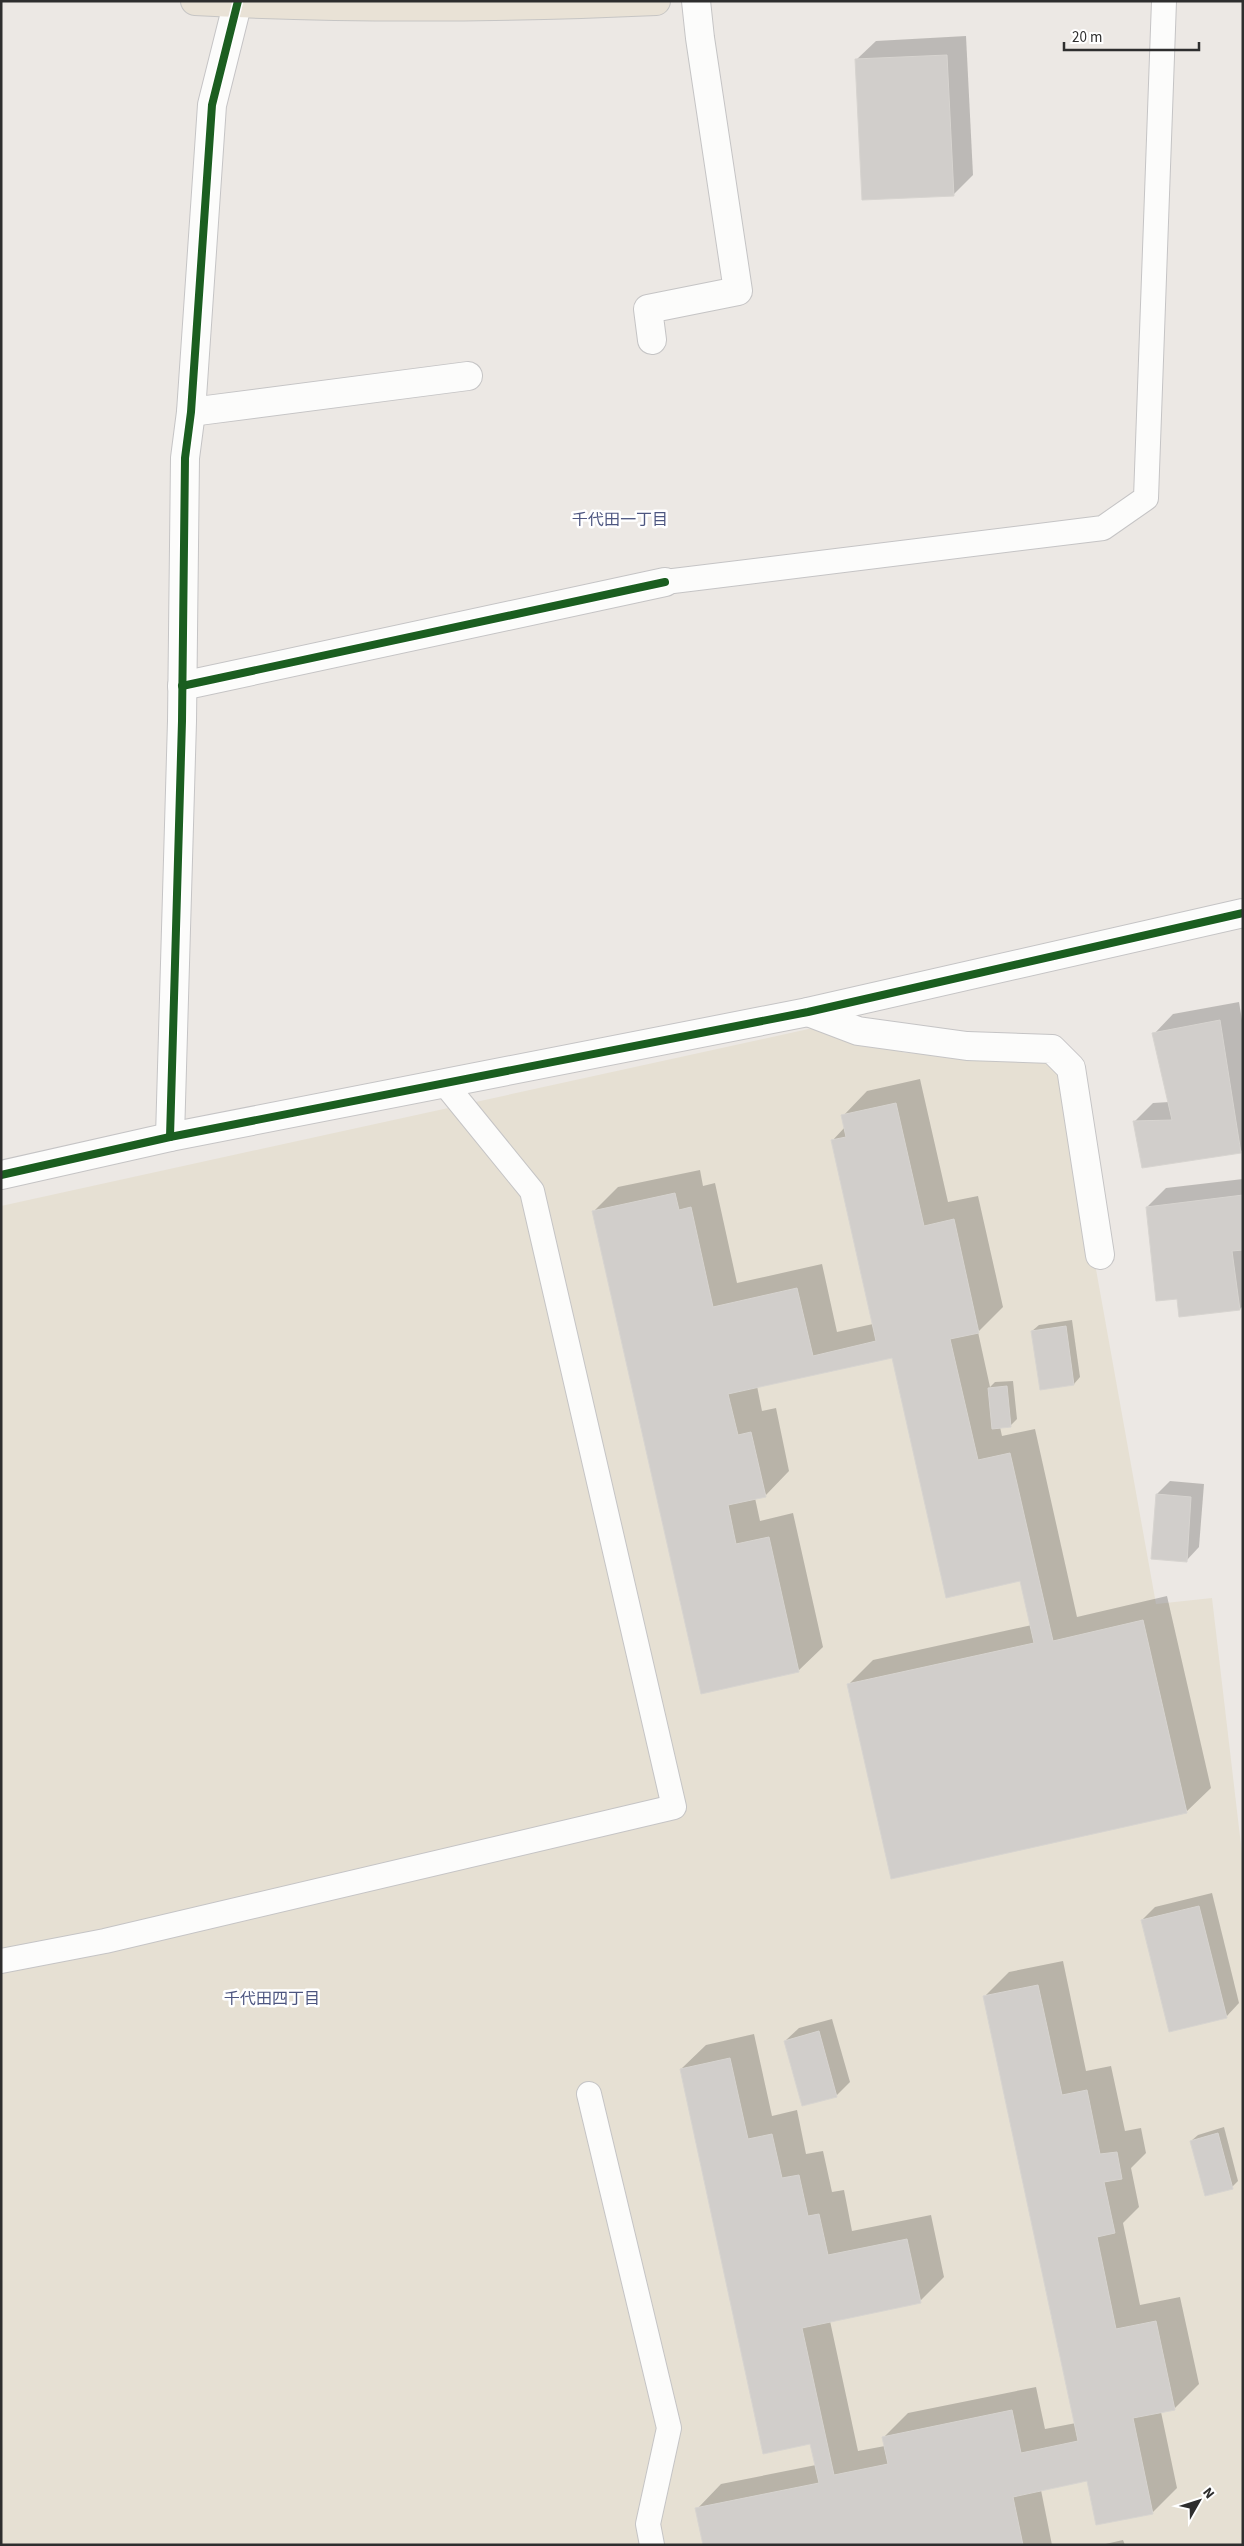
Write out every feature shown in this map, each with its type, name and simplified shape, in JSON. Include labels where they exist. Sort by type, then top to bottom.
[{"type":"highway","points":[[195,1],[336,7],[535,7],[656,1]]},
{"type":"street","points":[[652,340],[648,309],[738,291],[696,1]]},
{"type":"street","points":[[170,1137],[182,686],[185,458],[212,105],[238,2]]},
{"type":"street","points":[[190,412],[468,376]]},
{"type":"street","points":[[182,686],[665,582]]},
{"type":"street","points":[[1,1175],[170,1137],[808,1012],[1243,913]]},
{"type":"street","points":[[808,1012],[858,1032],[967,1046],[1052,1048],[1071,1068],[1100,1255]]},
{"type":"lane","points":[[665,582],[1103,528],[1146,498],[1164,1]]},
{"type":"lane","points":[[1,1961],[105,1941],[674,1807],[532,1191],[445,1084]]},
{"type":"lane","points":[[589,2094],[669,2428],[648,2524],[652,2545]]},
{"type":"shaded area","points":[[813,1028],[906,1053],[1046,1059],[1061,1074],[1156,1604],[1212,1598],[1243,1862],[1243,2545],[1,2545],[1,1206]]},
{"type":"building","points":[[947,55],[954,196],[862,200],[855,59]]},
{"type":"building","points":[[1220,1020],[1241,1153],[1142,1168],[1133,1121],[1172,1120],[1152,1033]]},
{"type":"building","points":[[896,1103],[924,1226],[954,1219],[979,1333],[950,1339],[978,1460],[1010,1453],[1053,1641],[1143,1620],[1187,1813],[891,1879],[847,1684],[1034,1643],[1020,1581],[946,1598],[892,1358],[728,1394],[738,1435],[751,1432],[766,1497],[728,1505],[736,1544],[769,1537],[799,1672],[701,1694],[592,1211],[675,1193],[679,1210],[691,1207],[713,1307],[797,1288],[813,1356],[876,1341],[831,1140],[846,1137],[841,1115]]},
{"type":"building","points":[[1243,1195],[1243,1250],[1232,1251],[1240,1310],[1179,1317],[1177,1299],[1156,1301],[1146,1207]]},
{"type":"building","points":[[1066,1326],[1074,1385],[1040,1390],[1031,1331]]},
{"type":"building","points":[[1007,1386],[1011,1427],[992,1429],[988,1388]]},
{"type":"building","points":[[1156,1494],[1191,1497],[1187,1562],[1151,1559]]},
{"type":"building","points":[[1199,1906],[1227,2018],[1169,2032],[1141,1920]]},
{"type":"building","points":[[1038,1985],[1062,2095],[1087,2090],[1100,2154],[1117,2152],[1122,2179],[1104,2182],[1115,2233],[1097,2237],[1116,2329],[1156,2321],[1175,2410],[1133,2418],[1153,2514],[1096,2525],[1087,2481],[1013,2497],[1023,2545],[703,2545],[695,2508],[819,2483],[810,2444],[763,2454],[680,2069],[730,2058],[748,2139],[772,2134],[782,2178],[799,2175],[808,2216],[819,2214],[828,2255],[907,2239],[921,2303],[802,2328],[834,2475],[888,2464],[882,2437],[1012,2410],[1021,2453],[1078,2441],[983,1996]]},
{"type":"building","points":[[819,2031],[837,2097],[802,2106],[784,2041]]},
{"type":"building","points":[[1218,2133],[1233,2189],[1205,2196],[1190,2141]]},
{"type":"cycle path","points":[[170,1137],[182,721],[185,458],[191,412],[212,105],[238,1]]},
{"type":"cycle path","points":[[182,686],[665,582]]},
{"type":"cycle path","points":[[1,1175],[170,1137],[808,1012],[1243,913]]},
{"type":"district","name":"千代田一丁目","points":[[620,520]]},
{"type":"district","name":"千代田四丁目","points":[[272,1999]]}]
